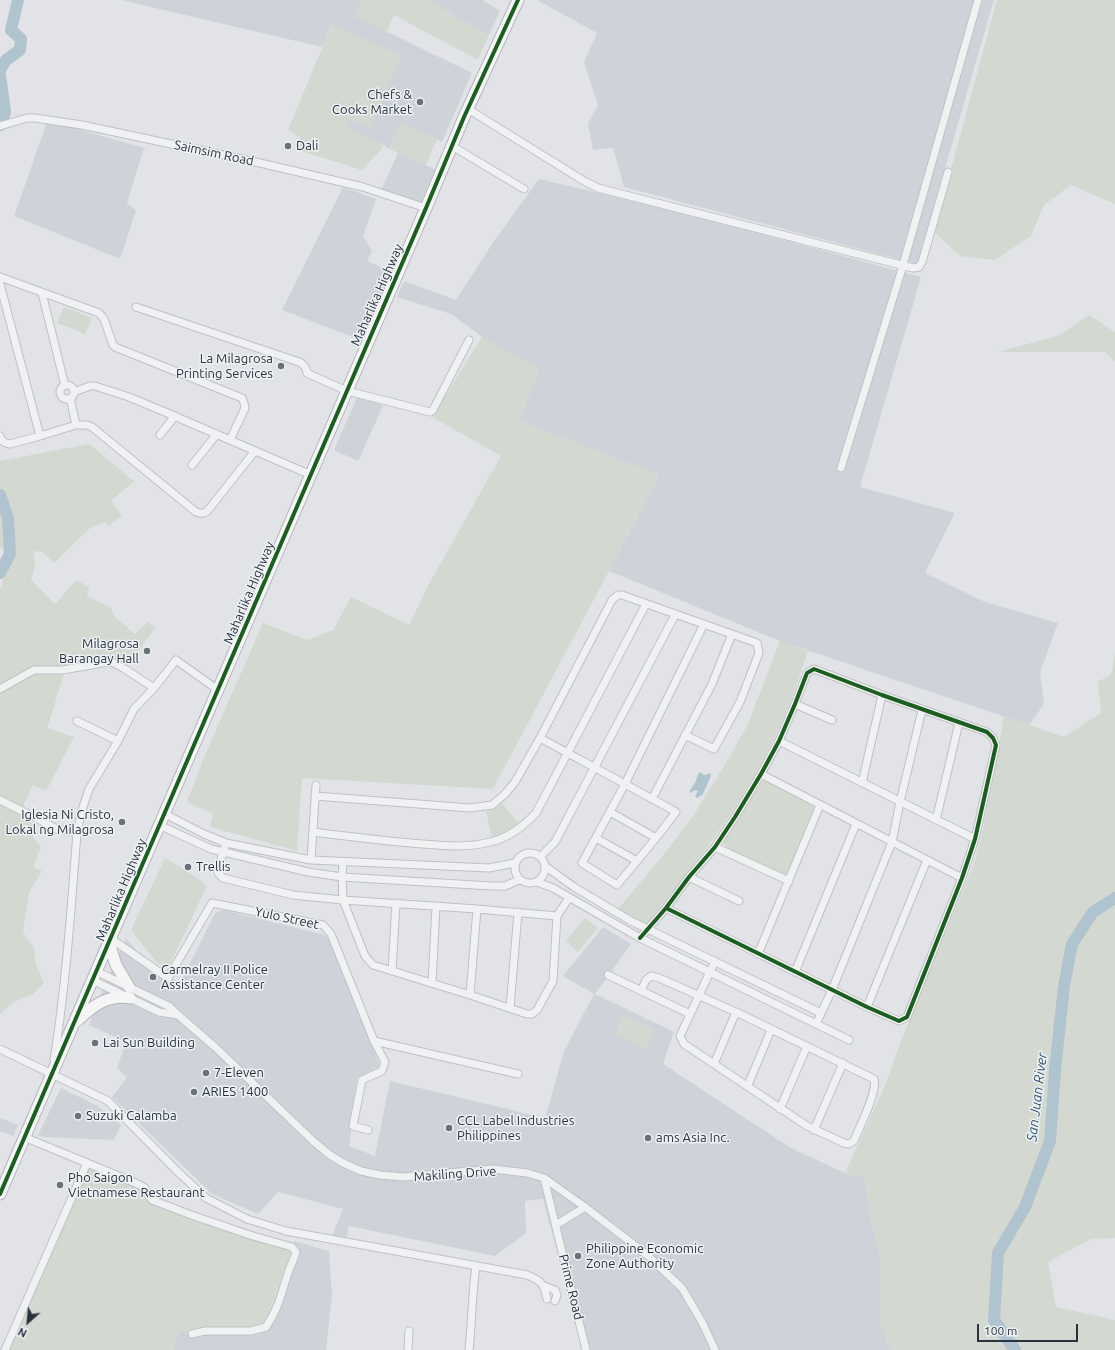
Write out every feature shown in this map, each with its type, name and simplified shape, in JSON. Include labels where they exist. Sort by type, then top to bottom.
[{"type":"highway","name":"Maharlika Highway","points":[[0,1194],[468,109],[518,0]]},
{"type":"highway","points":[[72,1026],[90,1008],[112,998],[130,993],[116,965],[110,940]]},
{"type":"street","points":[[841,468],[903,265],[978,0]]},
{"type":"street","points":[[468,109],[584,181],[598,188],[913,268],[919,267],[922,262],[948,172]]},
{"type":"street","name":"Saimsim Road","points":[[0,126],[15,121],[35,118],[82,125],[363,187],[426,208]]},
{"type":"street","points":[[452,146],[524,189]]},
{"type":"street","points":[[0,277],[99,313],[104,319],[115,347],[242,398],[245,408],[230,440]]},
{"type":"street","points":[[0,284],[40,436]]},
{"type":"street","points":[[42,293],[65,386]]},
{"type":"street","points":[[136,306],[299,362],[303,364],[307,369],[307,373],[311,376],[347,390],[430,412],[433,410],[469,340]]},
{"type":"street","points":[[65,386],[70,386],[74,390],[72,395],[76,425]]},
{"type":"street","points":[[65,386],[61,389],[61,394],[64,398],[90,386],[95,386],[129,397],[311,475]]},
{"type":"street","points":[[160,435],[174,416]]},
{"type":"street","points":[[0,436],[4,443],[10,444],[76,425],[87,425],[97,430],[196,512],[202,514],[206,513],[255,451]]},
{"type":"street","points":[[192,465],[217,434]]},
{"type":"street","points":[[315,796],[470,808],[492,805],[505,794],[515,782],[540,738],[612,600],[618,594],[757,643],[759,653],[740,702],[714,749],[685,735]]},
{"type":"street","points":[[313,832],[428,844],[465,846],[490,842],[506,837],[525,825],[536,813],[646,604]]},
{"type":"street","points":[[540,857],[556,842],[675,615]]},
{"type":"street","points":[[540,738],[625,784],[676,812],[617,885],[582,863],[625,784],[704,624]]},
{"type":"street","points":[[652,799],[712,684],[732,634]]},
{"type":"street","points":[[52,1074],[66,972],[77,833],[81,813],[89,789],[118,741],[134,709],[154,688],[176,660],[218,690]]},
{"type":"street","points":[[0,689],[34,670],[63,670],[102,662],[112,662],[154,688]]},
{"type":"street","points":[[640,938],[666,908],[689,877],[716,847],[735,817],[779,741],[807,672],[814,669],[922,710],[987,732],[993,738],[996,745],[975,839],[962,878],[907,1017],[899,1021],[867,1007],[666,908]]},
{"type":"street","points":[[862,783],[882,695]]},
{"type":"street","points":[[795,704],[832,720]]},
{"type":"street","points":[[816,1024],[832,990],[892,842],[922,710]]},
{"type":"street","points":[[77,721],[118,741]]},
{"type":"street","points":[[936,820],[959,723]]},
{"type":"street","points":[[779,741],[975,839]]},
{"type":"street","points":[[761,774],[962,878]]},
{"type":"street","points":[[311,860],[316,785]]},
{"type":"street","points":[[0,800],[46,822],[55,828],[77,833]]},
{"type":"street","points":[[758,954],[820,805]]},
{"type":"street","points":[[610,812],[656,838]]},
{"type":"street","points":[[164,814],[226,843],[311,860],[489,868],[515,863]]},
{"type":"street","points":[[159,824],[201,845],[223,852],[308,872],[342,877],[491,886],[505,886],[519,880]]},
{"type":"street","points":[[795,972],[856,824]]},
{"type":"street","points":[[596,838],[637,861]]},
{"type":"street","points":[[226,843],[218,873],[223,878],[293,894],[343,900],[477,908],[558,916]]},
{"type":"street","points":[[716,847],[789,882]]},
{"type":"street","points":[[545,866],[544,875],[537,882],[528,884],[519,880],[514,872],[515,863],[521,855],[531,853],[540,857],[545,866],[574,887],[648,930],[821,1013]]},
{"type":"street","points":[[867,1007],[927,860]]},
{"type":"street","points":[[343,862],[343,900],[365,956],[373,965],[432,982],[527,1014],[532,1014],[537,1010],[553,981],[558,916],[569,898]]},
{"type":"street","points":[[689,877],[739,902]]},
{"type":"street","points":[[537,882],[553,888],[640,938],[850,1040]]},
{"type":"street","name":"Yulo Street","points":[[110,940],[168,978],[212,903],[323,925],[331,934],[374,1041],[385,1062],[382,1071],[362,1080],[353,1126],[368,1130]]},
{"type":"street","points":[[392,970],[396,903]]},
{"type":"street","points":[[432,982],[436,906]]},
{"type":"street","points":[[470,995],[477,908]]},
{"type":"street","points":[[510,1008],[518,912]]},
{"type":"street","points":[[641,991],[646,980],[652,976],[659,978],[699,996],[736,1012],[874,1079],[874,1093],[854,1141],[849,1144],[844,1143],[814,1130],[780,1109],[748,1085],[684,1044],[680,1036],[699,996],[715,961]]},
{"type":"street","points":[[608,975],[690,1014]]},
{"type":"street","name":"Makiling Drive","points":[[94,976],[130,993],[170,1007],[215,1047],[313,1141],[330,1155],[343,1163],[361,1171],[380,1175],[404,1177],[493,1169],[527,1173],[544,1178],[585,1207],[646,1254],[682,1288],[702,1322],[714,1350]]},
{"type":"street","name":"Makiling Drive","points":[[94,976],[130,993],[159,1012],[178,1015]]},
{"type":"street","points":[[714,1064],[736,1012]]},
{"type":"street","points":[[748,1085],[771,1030]]},
{"type":"street","points":[[374,1041],[518,1074]]},
{"type":"street","points":[[780,1109],[807,1046]]},
{"type":"street","points":[[0,1049],[108,1101],[177,1171],[206,1198],[247,1219],[286,1231],[527,1275],[534,1278],[544,1286],[555,1290],[557,1296],[555,1301]]},
{"type":"street","points":[[814,1130],[843,1063]]},
{"type":"street","points":[[24,1137],[138,1184],[145,1188],[152,1200],[246,1234],[292,1247],[296,1252],[294,1259],[288,1272],[278,1308],[266,1327],[251,1331],[205,1331],[192,1334]]},
{"type":"street","points":[[5,1350],[87,1163]]},
{"type":"street","name":"Prime Road","points":[[544,1178],[586,1350]]},
{"type":"street","points":[[556,1225],[585,1207]]},
{"type":"street","points":[[469,1350],[476,1266]]},
{"type":"street","points":[[544,1286],[547,1299]]},
{"type":"street","points":[[408,1350],[409,1331]]},
{"type":"shaded area","points":[[121,0],[362,0],[355,16],[472,73],[442,142],[401,123],[389,149],[346,129],[351,119],[370,127],[332,24],[322,47]]},
{"type":"shaded area","points":[[362,0],[426,0],[489,35],[478,60],[394,15],[387,32],[354,16]]},
{"type":"shaded area","points":[[426,0],[482,0],[500,11],[489,35]]},
{"type":"shaded area","points":[[537,0],[994,0],[917,264],[624,187],[613,148],[593,150],[588,124],[598,105],[584,62],[597,33]]},
{"type":"shaded area","points":[[997,0],[1115,0],[1115,204],[1071,185],[1044,205],[1031,236],[995,260],[960,256],[934,232]]},
{"type":"shaded area","points":[[332,24],[401,56],[371,127],[351,119],[346,129],[383,145],[382,149],[362,170],[295,149],[300,137],[288,130]]},
{"type":"shaded area","points":[[47,122],[57,123],[144,148],[127,203],[136,210],[120,259],[14,216]]},
{"type":"shaded area","points":[[401,123],[437,139],[426,165],[389,149]]},
{"type":"shaded area","points":[[398,153],[435,169],[421,202],[381,190]]},
{"type":"shaded area","points":[[539,179],[680,212],[921,277],[860,487],[955,513],[925,573],[985,602],[1058,623],[1040,673],[1044,704],[1029,725],[780,641],[609,571],[659,475],[519,421],[482,337],[451,314],[397,297],[404,281],[456,300],[492,244]]},
{"type":"shaded area","points":[[343,187],[376,199],[363,236],[372,251],[367,261],[391,272],[361,340],[282,310]]},
{"type":"shaded area","points":[[64,307],[92,318],[85,334],[57,323]]},
{"type":"shaded area","points":[[1089,315],[1115,332],[1115,361],[1105,352],[998,352],[1060,335]]},
{"type":"shaded area","points":[[482,337],[540,370],[519,421],[659,475],[493,789],[302,778],[297,851],[210,827],[213,814],[187,802],[204,757],[263,623],[307,640],[333,630],[351,597],[409,625],[429,584],[501,456],[432,417]]},
{"type":"shaded area","points":[[358,395],[383,406],[358,461],[334,450]]},
{"type":"shaded area","points":[[89,444],[134,481],[111,501],[122,516],[109,526],[104,522],[89,529],[54,563],[42,552],[34,551],[35,566],[31,580],[55,604],[76,580],[89,587],[87,596],[111,608],[115,617],[135,634],[148,622],[155,628],[129,664],[86,661],[67,665],[47,728],[74,737],[46,791],[33,785],[20,813],[35,825],[33,837],[41,847],[33,867],[42,871],[29,892],[23,932],[34,948],[36,964],[44,983],[33,994],[12,1003],[0,1014],[0,590],[10,555],[0,547],[0,461]]},
{"type":"shaded area","points":[[780,641],[808,651],[779,728],[747,789],[731,813],[681,882],[645,926],[618,909],[660,859],[693,816],[726,763],[747,726]]},
{"type":"shaded area","points":[[1115,652],[1115,1238],[1091,1239],[1048,1262],[1056,1307],[1115,1320],[1115,1350],[890,1350],[881,1329],[880,1256],[870,1215],[865,1177],[845,1173],[886,1083],[901,1041],[975,861],[983,829],[1004,716],[1064,737],[1101,713],[1098,681],[1108,677],[1112,672]]},
{"type":"shaded area","points":[[763,781],[766,781],[813,805],[814,809],[788,875],[785,875],[727,848],[724,844],[724,840]]},
{"type":"shaded area","points":[[502,803],[519,824],[503,834],[492,838],[486,811],[496,808]]},
{"type":"shaded area","points":[[165,858],[193,875],[207,886],[169,966],[167,967],[156,962],[131,930]]},
{"type":"shaded area","points":[[224,910],[325,935],[337,952],[380,1066],[357,1078],[349,1146],[375,1156],[390,1081],[545,1119],[564,1051],[594,994],[563,976],[603,927],[631,944],[595,994],[674,1032],[663,1064],[791,1148],[845,1173],[865,1177],[870,1215],[880,1256],[936,1350],[584,1350],[543,1199],[525,1201],[526,1233],[495,1256],[349,1226],[346,1240],[332,1236],[343,1209],[278,1192],[258,1214],[212,1194],[112,1097],[127,1078],[117,1068],[126,1042],[89,1025],[107,979],[126,938],[150,966],[180,983],[215,913]]},
{"type":"shaded area","points":[[585,918],[598,928],[578,952],[566,941]]},
{"type":"shaded area","points":[[623,1015],[654,1029],[646,1049],[615,1034]]},
{"type":"shaded area","name":"Suzuki Calamba","points":[[61,1088],[98,1106],[121,1125],[114,1140],[44,1137],[38,1135]]},
{"type":"shaded area","points":[[0,1118],[18,1125],[13,1136],[0,1131]]},
{"type":"shaded area","points":[[87,1165],[137,1184],[150,1198],[293,1247],[264,1325],[245,1328],[183,1331],[175,1338],[175,1350],[7,1350]]},
{"type":"shaded area","points":[[294,1241],[329,1251],[332,1295],[326,1350],[168,1350],[175,1338],[182,1331],[211,1329],[271,1308]]},
{"type":"water","points":[[699,772],[705,775],[710,773],[711,776],[703,794],[697,798],[695,796],[698,791],[696,790],[690,793],[690,790],[695,783]]},
{"type":"waterway","points":[[0,70],[6,60],[20,50],[21,39],[11,30],[18,0]]},
{"type":"waterway","points":[[0,75],[5,112],[0,125]]},
{"type":"waterway","points":[[0,495],[8,518],[10,554],[0,573]]},
{"type":"waterway","name":"San Juan River","points":[[1015,1350],[994,1320],[998,1253],[1025,1207],[1050,1141],[1055,1070],[1064,986],[1072,944],[1093,912],[1115,898]]},
{"type":"cycle path","points":[[0,1194],[464,117],[518,0]]},
{"type":"cycle path","points":[[640,938],[715,847],[735,817],[779,741],[807,673],[814,669],[987,732],[993,738],[996,745],[975,839],[962,878],[907,1017],[899,1021],[867,1007],[666,908]]},
{"type":"place","name":"Chefs & Cooks Market","points":[[420,102]]},
{"type":"place","name":"Dali","points":[[288,146]]},
{"type":"place","name":"La Milagrosa Printing Services","points":[[281,366]]},
{"type":"place","name":"Milagrosa Barangay Hall","points":[[147,651]]},
{"type":"place","name":"Iglesia Ni Cristo, Lokal ng Milagrosa","points":[[122,822]]},
{"type":"place","name":"Trellis","points":[[188,867]]},
{"type":"place","name":"Carmelray II Police Assistance Center","points":[[153,977]]},
{"type":"place","name":"Lai Sun Building","points":[[95,1043]]},
{"type":"place","name":"7-Eleven","points":[[206,1073]]},
{"type":"place","name":"ARIES 1400","points":[[194,1092]]},
{"type":"place","name":"Suzuki Calamba","points":[[78,1116]]},
{"type":"place","name":"CCL Label Industries Philippines","points":[[449,1128]]},
{"type":"place","name":"ams Asia Inc.","points":[[648,1138]]},
{"type":"place","name":"Pho Saigon Vietnamese Restaurant","points":[[60,1185]]},
{"type":"place","name":"Philippine Economic Zone Authority","points":[[578,1256]]}]
